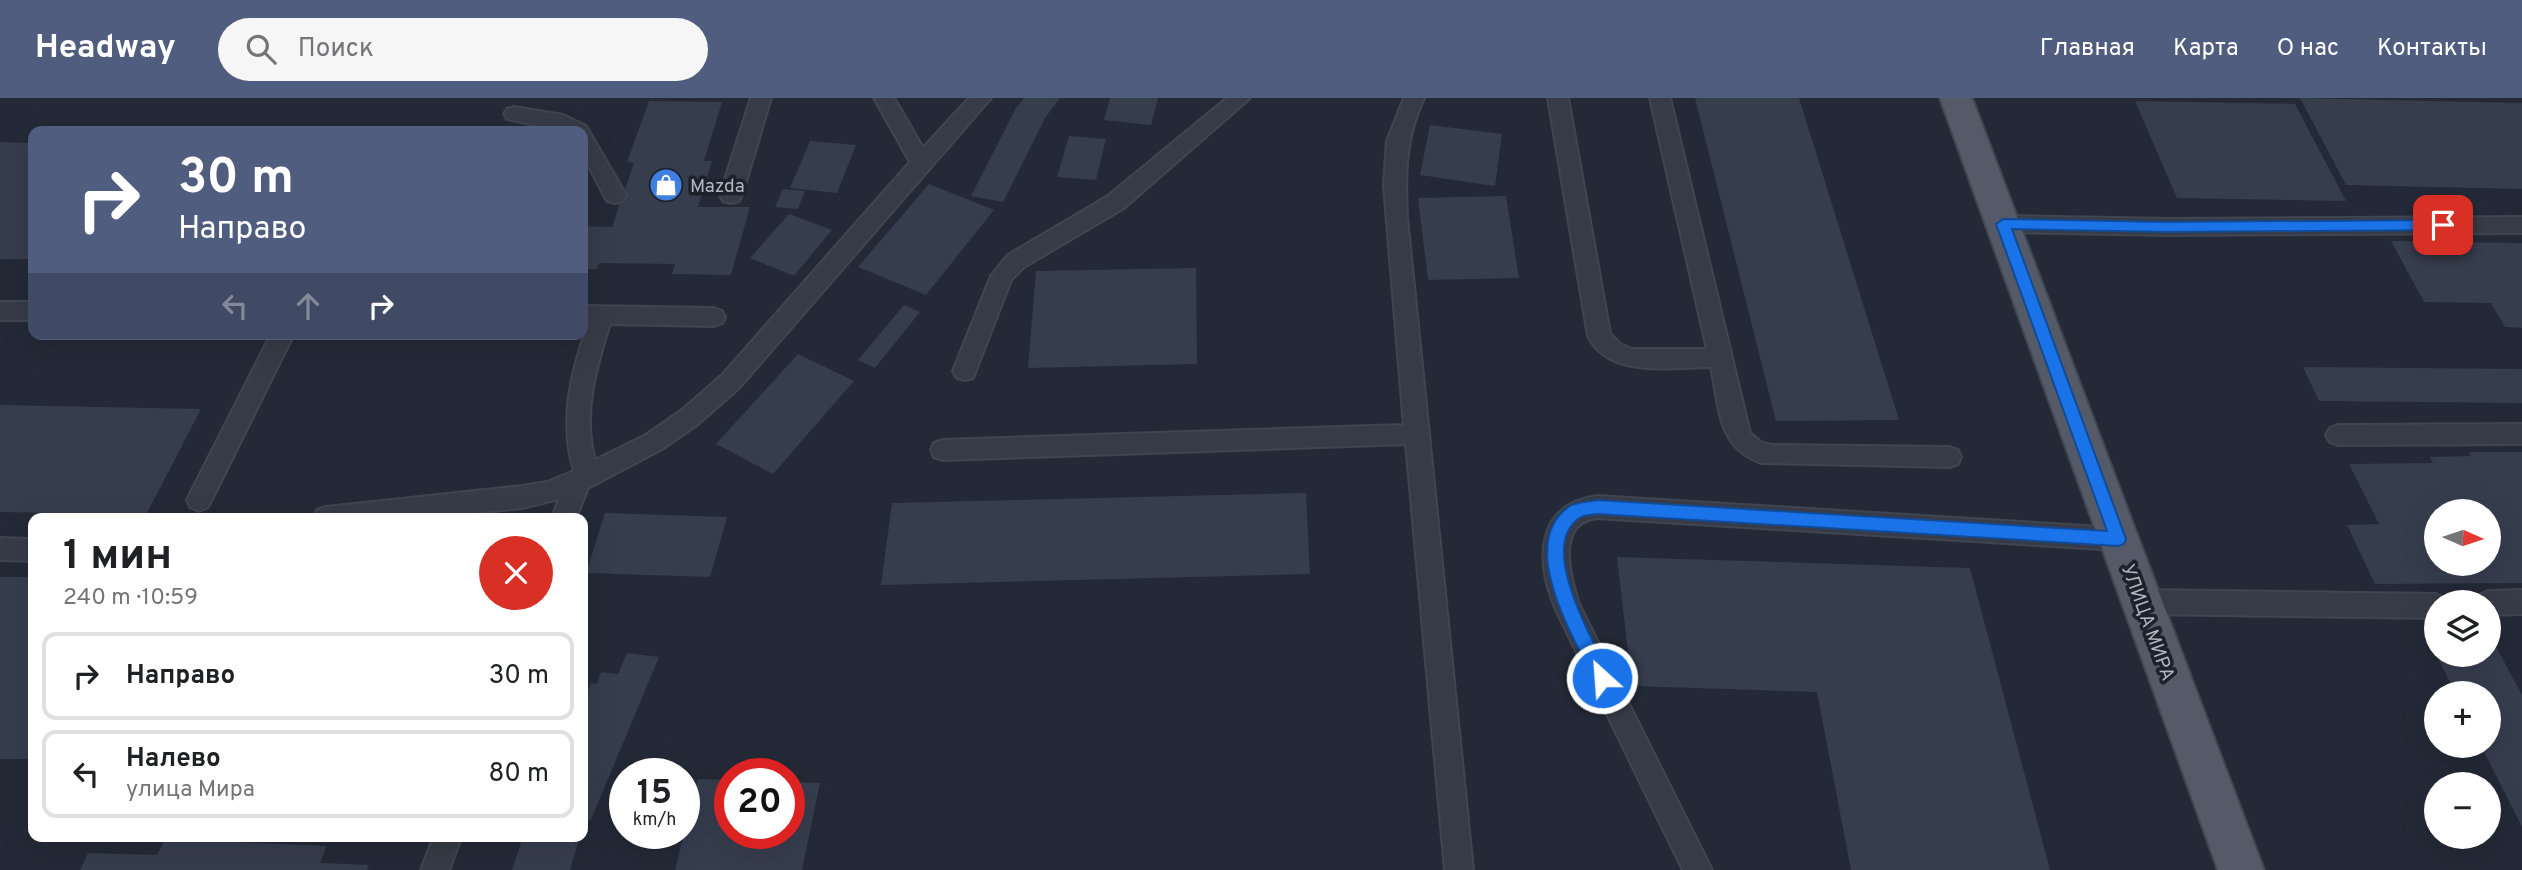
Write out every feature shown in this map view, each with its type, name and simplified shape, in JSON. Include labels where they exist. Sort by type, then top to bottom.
[{"type":"main road","name":"УЛИЦА МИРА","points":[[1956,98],[2241,870]]},
{"type":"lane","points":[[731,195],[761,98]]},
{"type":"lane","points":[[884,98],[921,163]]},
{"type":"lane","points":[[373,513],[548,492],[583,479],[654,442],[690,417],[731,381],[981,98]]},
{"type":"lane","points":[[965,371],[1002,276],[1016,261],[1116,202],[1240,98]]},
{"type":"lane","points":[[1414,98],[1398,133],[1394,163],[1396,217],[1460,870]]},
{"type":"lane","points":[[1558,98],[1599,336],[1612,350],[1630,358],[1720,358]]},
{"type":"lane","points":[[1660,98],[1739,437],[1747,447],[1758,453],[1949,457]]},
{"type":"lane","points":[[514,114],[563,122],[570,126]]},
{"type":"lane","points":[[588,145],[615,195]]},
{"type":"lane","points":[[2003,224],[2167,227],[2522,225]]},
{"type":"lane","points":[[0,310],[28,311]]},
{"type":"lane","points":[[566,513],[583,479],[580,388],[593,315],[714,317]]},
{"type":"lane","points":[[199,500],[280,340]]},
{"type":"lane","points":[[943,450],[1417,434]]},
{"type":"lane","points":[[2338,435],[2522,434]]},
{"type":"lane","points":[[1698,870],[1567,606],[1558,581],[1556,550],[1561,527],[1576,511],[1610,508],[2118,539]]},
{"type":"lane","points":[[0,549],[28,550]]},
{"type":"lane","points":[[2142,602],[2424,606]]},
{"type":"lane","points":[[2501,603],[2521,604]]},
{"type":"lane","points":[[435,870],[445,842]]},
{"type":"building","points":[[1024,98],[1060,98],[1045,118],[1003,202],[971,196],[1016,108]]},
{"type":"building","points":[[1110,98],[1158,98],[1151,125],[1104,120]]},
{"type":"building","points":[[1695,98],[1799,98],[1899,420],[1776,421]]},
{"type":"building","points":[[2300,98],[2522,103],[2522,189],[2346,185]]},
{"type":"building","name":"Mazda","points":[[649,101],[722,102],[704,161],[712,161],[698,207],[750,207],[731,275],[672,274],[675,264],[599,263],[597,269],[588,269],[588,226],[612,227],[634,163],[627,162]]},
{"type":"building","points":[[2135,101],[2295,104],[2346,201],[2177,198]]},
{"type":"building","points":[[1430,125],[1502,134],[1495,186],[1420,175]]},
{"type":"building","points":[[1069,136],[1106,139],[1096,180],[1057,177]]},
{"type":"building","points":[[810,141],[856,145],[837,193],[790,188]]},
{"type":"building","points":[[0,142],[28,143],[28,259],[0,259]]},
{"type":"building","points":[[929,184],[994,210],[926,295],[858,267]]},
{"type":"building","points":[[783,189],[805,191],[798,209],[775,207]]},
{"type":"building","points":[[1506,196],[1519,278],[1428,280],[1418,198]]},
{"type":"building","points":[[789,214],[832,230],[794,276],[750,258]]},
{"type":"building","points":[[2391,241],[2522,243],[2522,328],[2505,327],[2491,303],[2424,302]]},
{"type":"building","points":[[1196,268],[1197,364],[1028,368],[1036,271]]},
{"type":"building","points":[[904,305],[920,312],[875,368],[858,360]]},
{"type":"building","points":[[798,354],[854,381],[773,474],[716,444]]},
{"type":"building","points":[[2303,367],[2522,369],[2522,403],[2319,401]]},
{"type":"building","points":[[0,405],[201,409],[147,513],[0,512]]},
{"type":"building","points":[[2469,452],[2522,452],[2522,583],[2375,584],[2347,525],[2379,524],[2349,464],[2433,463],[2430,457],[2471,456]]},
{"type":"building","points":[[1306,493],[1310,574],[881,585],[892,503]]},
{"type":"building","points":[[605,513],[727,517],[710,577],[588,573]]},
{"type":"building","points":[[1617,557],[1970,568],[2050,870],[1851,870],[1817,692],[1632,686]]},
{"type":"building","points":[[0,577],[28,577],[28,759],[0,759]]},
{"type":"building","points":[[627,653],[659,657],[617,758],[609,758],[609,777],[591,820],[588,820],[588,690],[591,683],[597,684],[601,672],[618,674]]},
{"type":"building","points":[[2501,656],[2522,695],[2522,827],[2501,786],[2501,772],[2494,772],[2487,758],[2501,758],[2501,681],[2449,681],[2442,667],[2501,667]]},
{"type":"building","points":[[700,779],[714,780],[714,849],[805,849],[805,783],[820,783],[802,870],[675,870],[680,849],[700,849]]},
{"type":"building","points":[[164,842],[327,846],[320,863],[369,865],[367,870],[80,870],[88,853],[157,855]]},
{"type":"building","points":[[521,842],[578,842],[570,870],[512,870]]},
{"type":"place","name":"Mazda","points":[[666,185]]},
{"type":"route","points":[[1602,678],[1567,606],[1558,581],[1556,550],[1561,527],[1576,511],[1597,507],[2118,539],[2003,224],[2167,227],[2443,225]]}]
